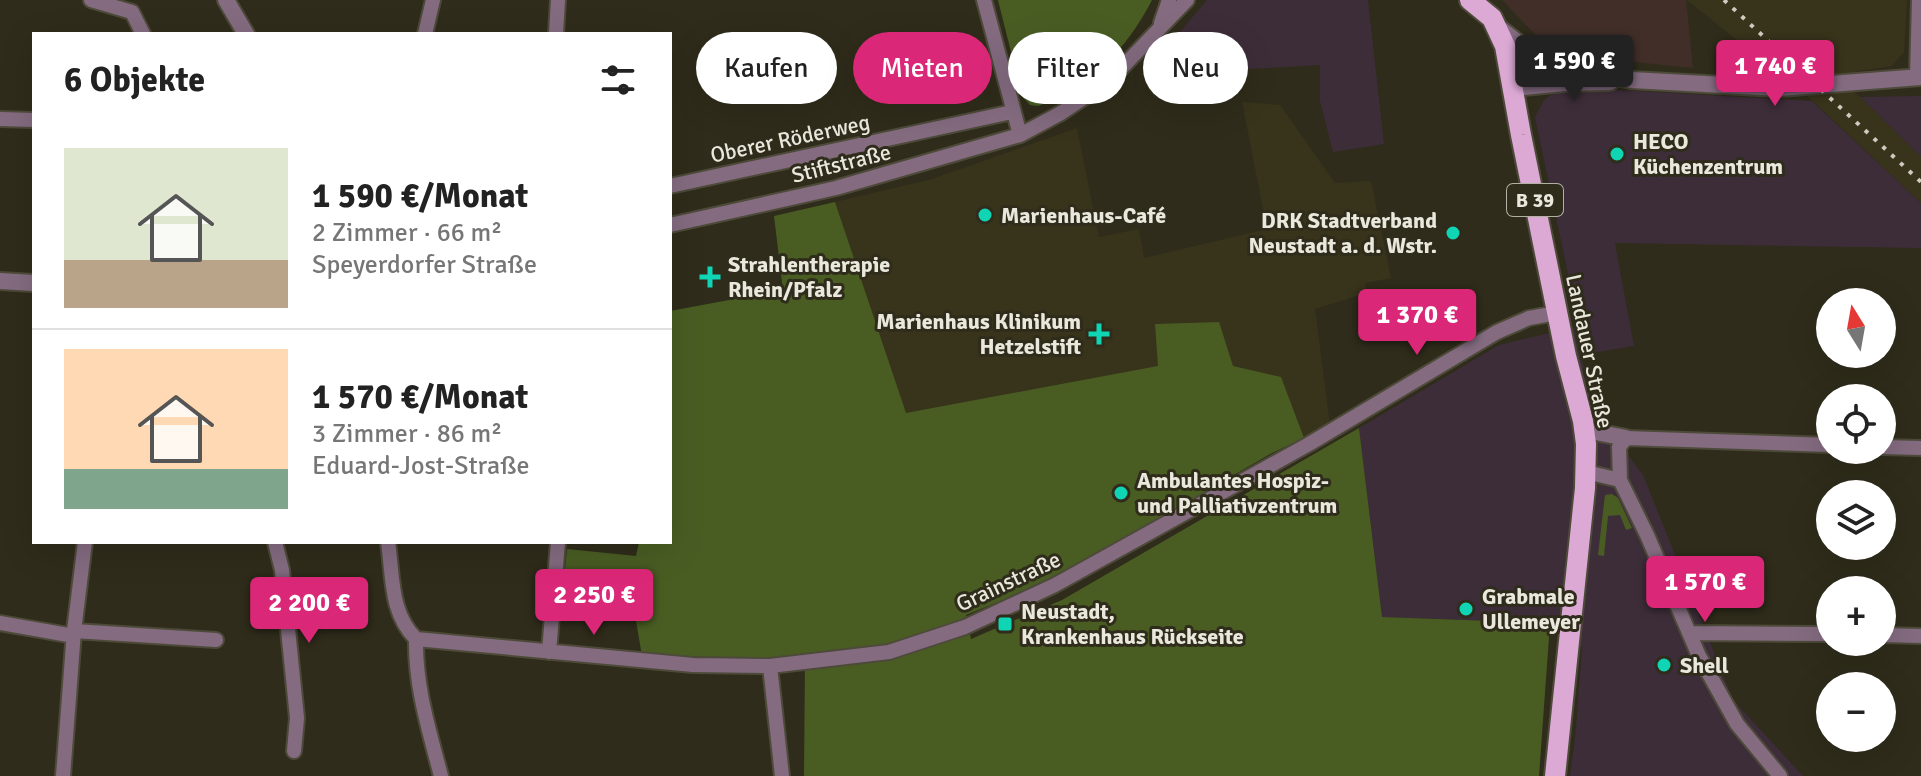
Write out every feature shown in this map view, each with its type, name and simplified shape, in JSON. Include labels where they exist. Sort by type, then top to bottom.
[{"type":"main road","points":[[1470,0],[1498,27]]},
{"type":"main road","name":"Landauer Straße","points":[[1498,27],[1508,58],[1557,313],[1585,437],[1586,472],[1555,776]]},
{"type":"street","points":[[91,0],[132,12],[142,32]]},
{"type":"street","points":[[226,0],[245,32]]},
{"type":"street","points":[[425,32],[433,0]]},
{"type":"street","points":[[556,32],[558,0]]},
{"type":"street","points":[[984,0],[1020,135]]},
{"type":"street","name":"Stiftstraße","points":[[1159,27],[1169,0]]},
{"type":"street","name":"Stiftstraße","points":[[672,225],[836,188],[1020,135],[1090,96],[1109,81],[1187,0]]},
{"type":"street","points":[[1498,27],[1530,52],[1561,67],[1631,80],[1779,88],[1919,77],[1919,0]]},
{"type":"street","points":[[1512,88],[1631,80]]},
{"type":"street","name":"Oberer Röderweg","points":[[672,186],[1012,112]]},
{"type":"street","points":[[0,119],[32,120]]},
{"type":"street","points":[[0,281],[32,283]]},
{"type":"street","name":"Grainstraße","points":[[416,639],[693,665],[770,666],[889,652],[965,627],[1055,585],[1309,444],[1497,332],[1529,318],[1557,313]]},
{"type":"street","points":[[1585,437],[1816,445]]},
{"type":"street","points":[[1626,438],[1619,447],[1620,480],[1689,633],[1712,683],[1737,724],[1780,776]]},
{"type":"street","points":[[1896,447],[1921,448]]},
{"type":"street","points":[[1586,472],[1620,480]]},
{"type":"street","points":[[63,776],[85,544]]},
{"type":"street","points":[[276,544],[282,570],[297,718],[294,751]]},
{"type":"street","points":[[388,544],[397,613],[403,626],[416,639],[415,668],[420,697],[441,776]]},
{"type":"street","points":[[549,652],[558,544]]},
{"type":"street","points":[[0,623],[74,634],[216,640]]},
{"type":"street","points":[[1689,633],[1816,634]]},
{"type":"street","points":[[1896,635],[1921,636]]},
{"type":"street","points":[[770,666],[782,776]]},
{"type":"shaded area","points":[[1207,0],[1368,0],[1384,144],[1333,152],[1320,101],[1320,65],[1248,69],[1248,32],[1180,32]]},
{"type":"shaded area","points":[[1502,0],[1686,0],[1693,68],[1548,48]]},
{"type":"shaded area","points":[[1687,0],[1907,0],[1904,52],[1892,66],[1833,75],[1921,157],[1921,203],[1813,101]]},
{"type":"shaded area","points":[[1567,87],[1812,101],[1921,203],[1921,248],[1615,243],[1634,346],[1580,355],[1605,425],[1643,475],[1733,700],[1803,776],[1570,776],[1582,647],[1550,623],[1382,617],[1359,428],[1499,345],[1579,326],[1535,117],[1544,100]]},
{"type":"shaded area","points":[[1921,96],[1921,157],[1860,97]]},
{"type":"shaded area","name":"Marienhaus Klinikum Hetzelstift","points":[[1248,102],[1280,105],[1335,183],[1371,181],[1391,278],[1365,283],[1366,293],[1315,309],[1330,425],[1272,453],[915,443],[835,202],[932,179],[1077,128],[1099,237],[1139,229],[1144,258],[1267,229],[1242,104]]},
{"type":"green space","points":[[998,0],[1152,0],[1127,40],[1127,32],[1008,32],[1008,40]]},
{"type":"green space","points":[[835,202],[906,413],[1158,366],[1155,324],[1219,322],[1233,366],[1281,377],[1304,438],[1272,453],[1052,580],[966,615],[971,639],[1062,600],[1359,428],[1382,617],[1550,623],[1539,776],[804,776],[805,658],[642,656],[632,597],[563,590],[567,549],[636,556],[639,544],[672,544],[672,311],[783,290],[774,216]]},
{"type":"green space","points":[[1612,494],[1618,498],[1632,528],[1626,530],[1620,515],[1608,516],[1604,556],[1598,555],[1605,495]]},
{"type":"railway","points":[[1724,0],[1921,182]]},
{"type":"place","name":"HECO Küchenzentrum","points":[[1617,154]]},
{"type":"place","name":"Marienhaus-Café","points":[[985,215]]},
{"type":"place","name":"DRK Stadtverband Neustadt a. d. Wstr.","points":[[1453,233]]},
{"type":"place","name":"Strahlentherapie Rhein/Pfalz","points":[[710,277]]},
{"type":"place","name":"Marienhaus Klinikum Hetzelstift","points":[[1099,334]]},
{"type":"place","name":"Ambulantes Hospiz- und Palliativzentrum","points":[[1121,493]]},
{"type":"place","name":"Grabmale Ullemeyer","points":[[1466,609]]},
{"type":"place","name":"Neustadt, Krankenhaus Rückseite","points":[[1005,624]]},
{"type":"place","name":"Shell","points":[[1664,665]]}]
